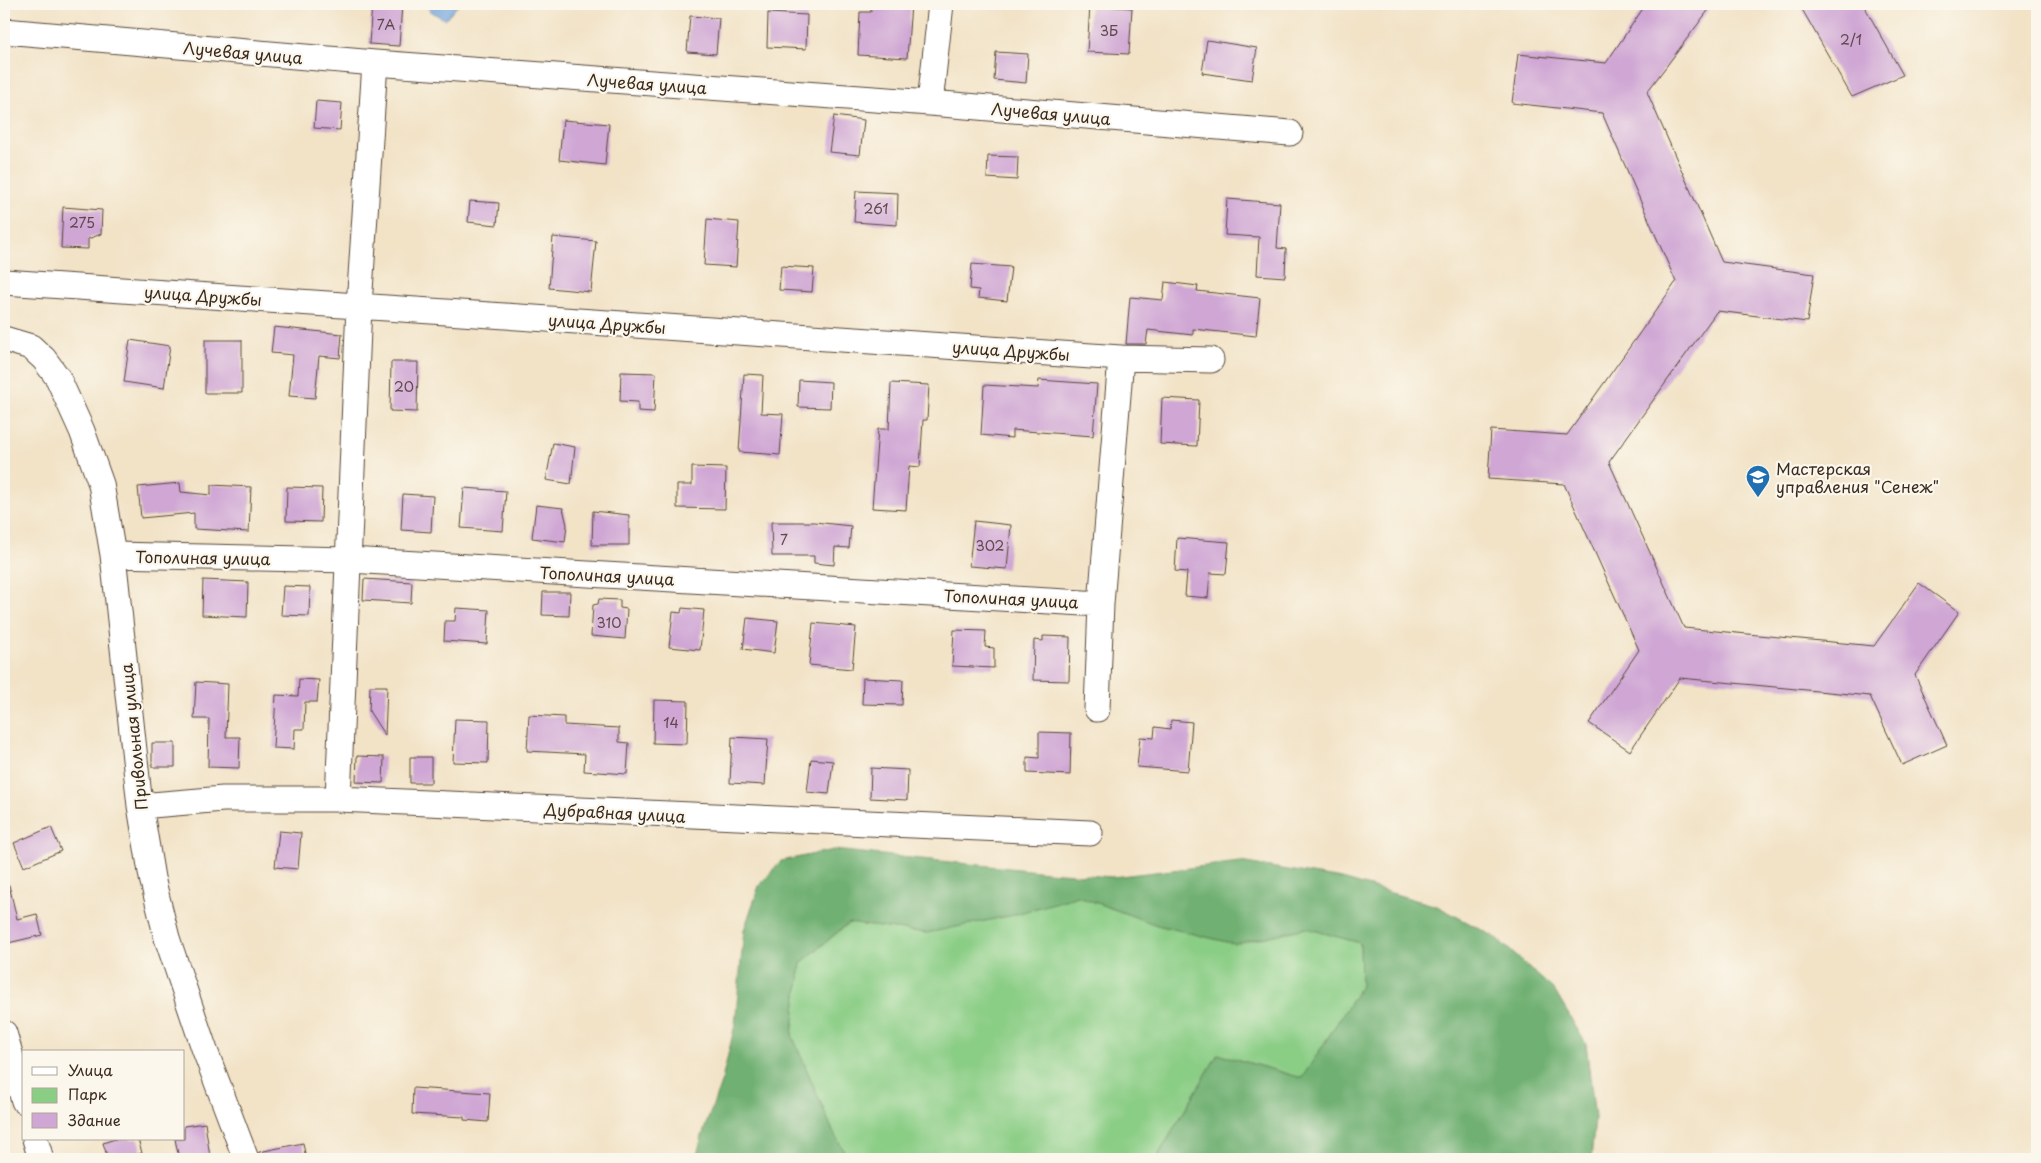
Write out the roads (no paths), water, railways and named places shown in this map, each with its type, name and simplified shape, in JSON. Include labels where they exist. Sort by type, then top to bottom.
[{"type":"street","points":[[930,102],[941,4]]},
{"type":"street","name":"Лучевая улица","points":[[4,31],[375,64],[930,102],[1290,133]]},
{"type":"street","points":[[338,799],[359,306],[375,64]]},
{"type":"street","name":"улица Дружбы","points":[[4,282],[1121,358],[1211,360]]},
{"type":"street","name":"Привольная улица","points":[[4,339],[31,347],[44,359],[58,378],[82,431],[101,484],[113,555],[140,806],[152,878],[167,938],[204,1048],[246,1159]]},
{"type":"street","points":[[1096,709],[1101,604],[1121,358]]},
{"type":"street","name":"Тополиная улица","points":[[113,555],[349,560],[1101,604]]},
{"type":"street","name":"Дубравная улица","points":[[140,806],[223,799],[338,799],[1090,833]]},
{"type":"street","points":[[4,1034],[22,1094]]},
{"type":"street","points":[[35,1140],[41,1159]]},
{"type":"water","points":[[429,4],[459,4],[445,20],[429,10]]},
{"type":"place","name":"Мастерская управления \"Сенеж\"","points":[[1758,498]]}]
